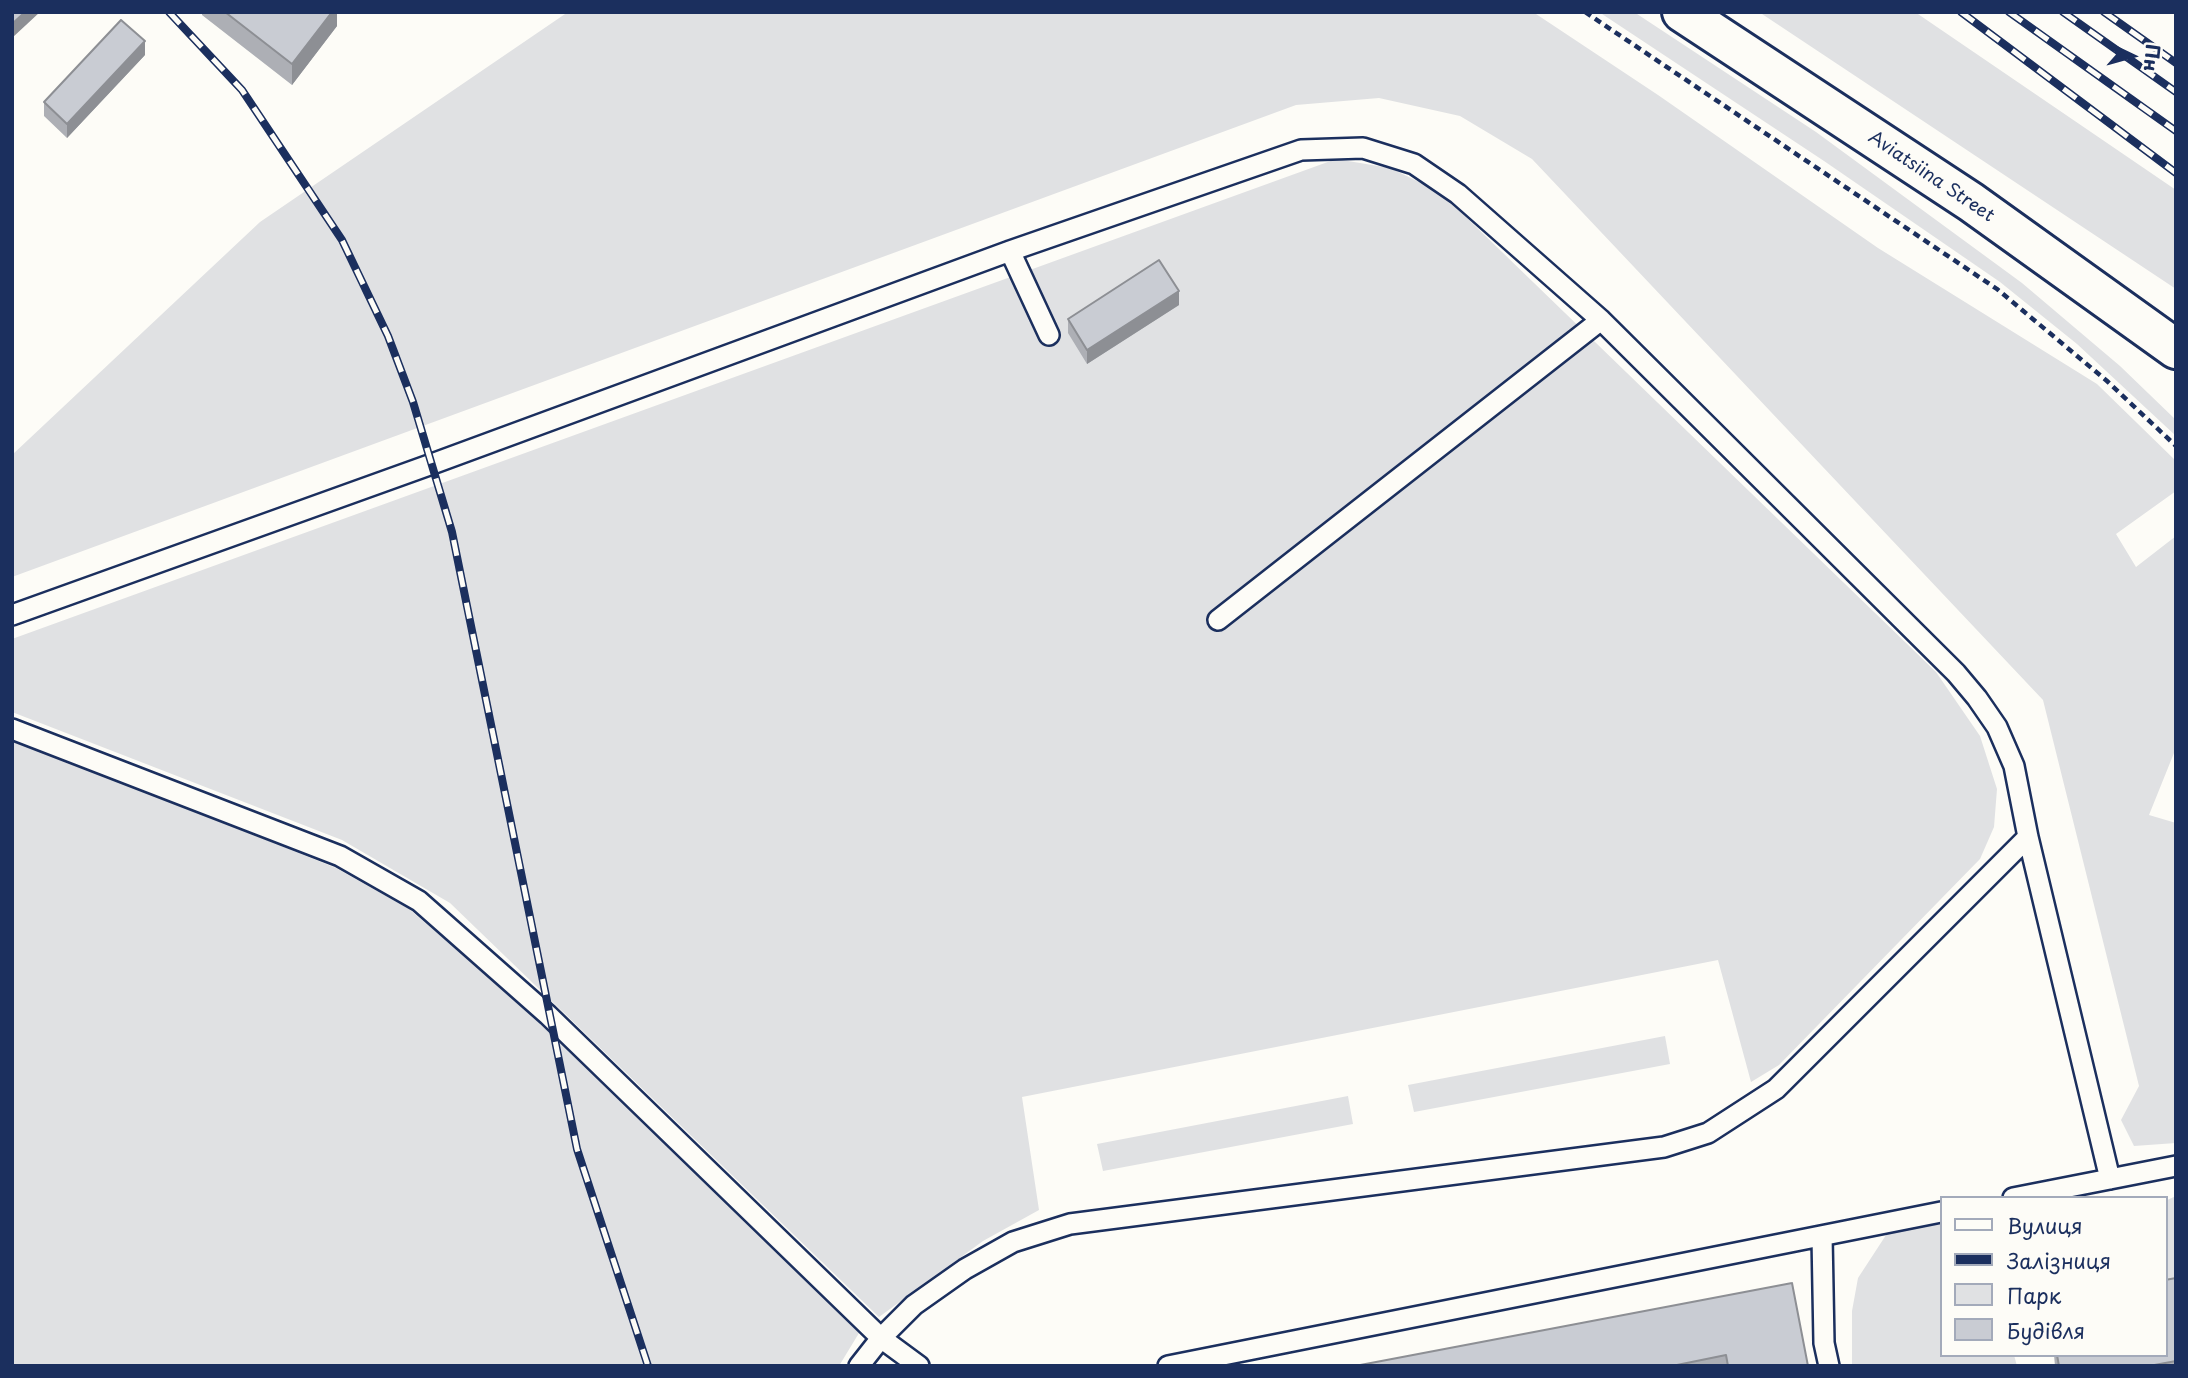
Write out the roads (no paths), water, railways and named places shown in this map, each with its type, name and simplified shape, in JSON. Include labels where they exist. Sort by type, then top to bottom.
[{"type":"street","name":"Aviatsiina Street","points":[[1682,12],[1971,202],[2176,349]]},
{"type":"lane","points":[[12,615],[1010,251],[1300,150],[1363,148],[1414,164],[1458,194],[1601,320],[1956,673],[1997,727],[2014,766],[2028,837],[2110,1179]]},
{"type":"lane","points":[[1010,251],[1049,335]]},
{"type":"lane","points":[[1218,620],[1601,320]]},
{"type":"lane","points":[[12,729],[340,856],[419,901],[548,1015],[881,1338],[919,1366]]},
{"type":"lane","points":[[859,1366],[881,1338],[914,1305],[965,1269],[1013,1242],[1070,1224],[1664,1147],[1708,1133],[1776,1089],[2028,837]]},
{"type":"lane","points":[[2024,1196],[2176,1166]]},
{"type":"lane","points":[[1168,1366],[1940,1212]]},
{"type":"lane","points":[[1822,1236],[1824,1343],[1829,1366]]},
{"type":"railway","points":[[169,12],[242,90],[342,240],[388,336],[413,402],[452,532],[577,1149],[648,1366]]},
{"type":"railway","points":[[1961,12],[2176,173]]},
{"type":"railway","points":[[2009,12],[2176,131]]},
{"type":"railway","points":[[2063,12],[2176,92]]},
{"type":"railway","points":[[2104,12],[2176,63]]}]
